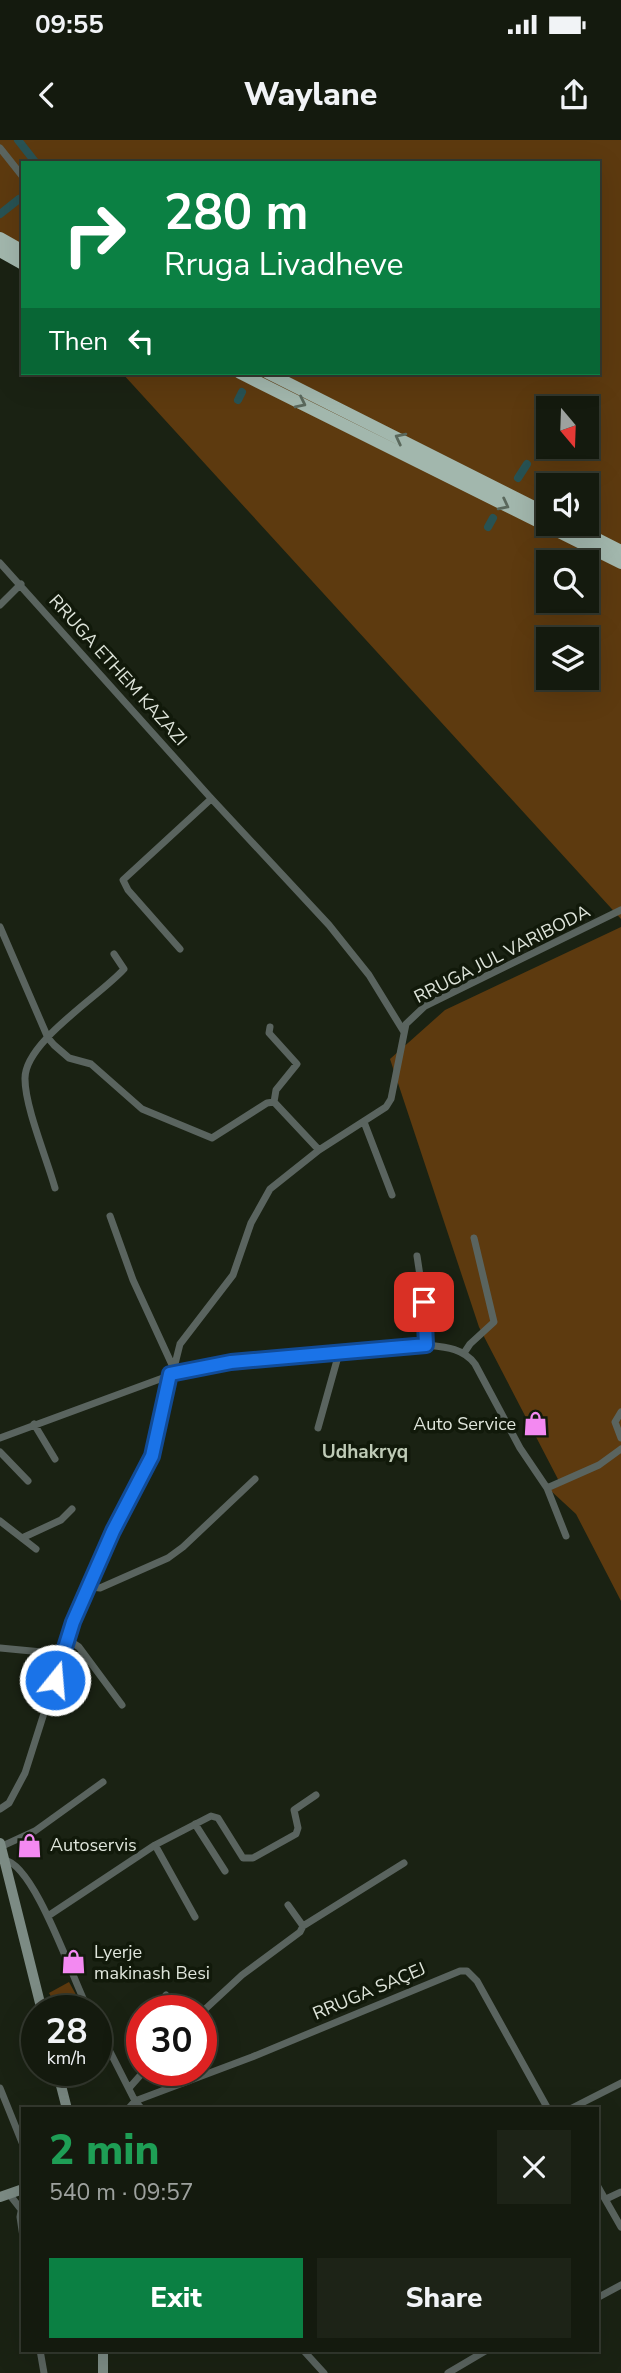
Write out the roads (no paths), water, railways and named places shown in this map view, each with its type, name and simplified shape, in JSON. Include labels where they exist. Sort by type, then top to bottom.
[{"type":"highway","points":[[0,239],[21,250]]},
{"type":"highway","points":[[0,251],[21,263]]},
{"type":"highway","points":[[244,375],[621,563]]},
{"type":"highway","points":[[272,375],[536,508]]},
{"type":"highway","points":[[592,536],[621,551]]},
{"type":"main road","points":[[0,1845],[38,1995]]},
{"type":"main road","points":[[61,2086],[66,2107]]},
{"type":"main road","points":[[103,2352],[103,2373]]},
{"type":"street","points":[[0,148],[21,174]]},
{"type":"street","name":"RRUGA ETHEM KAZAZI","points":[[0,563],[211,799],[329,925],[369,975],[404,1032]]},
{"type":"street","points":[[0,605],[21,584]]},
{"type":"street","points":[[180,949],[128,890],[123,880],[211,799]]},
{"type":"street","name":"RRUGA JUL VARIBODA","points":[[404,1032],[406,1024],[425,1006],[621,910]]},
{"type":"street","points":[[0,927],[48,1038],[69,1058],[91,1063],[134,1104],[206,1138],[220,1135],[267,1103],[274,1102]]},
{"type":"street","points":[[55,1188],[24,1082],[25,1072],[48,1038],[124,969],[114,954]]},
{"type":"street","points":[[270,1027],[269,1033],[297,1065],[276,1090],[274,1102]]},
{"type":"street","points":[[0,1809],[9,1803],[25,1773],[67,1639],[113,1531],[152,1456],[171,1371],[187,1331],[233,1275],[251,1223],[270,1189],[319,1150],[377,1114],[391,1099],[404,1032]]},
{"type":"street","points":[[274,1102],[319,1150]]},
{"type":"street","points":[[364,1122],[392,1195]]},
{"type":"street","points":[[110,1216],[171,1371]]},
{"type":"street","points":[[464,1353],[494,1322],[474,1238]]},
{"type":"street","points":[[417,1256],[424,1302],[426,1345]]},
{"type":"street","points":[[0,1438],[171,1371],[231,1362],[426,1345],[464,1353],[475,1364],[520,1448],[547,1488],[566,1536]]},
{"type":"street","points":[[318,1428],[339,1353]]},
{"type":"street","points":[[621,1412],[615,1422],[621,1438]]},
{"type":"street","points":[[34,1424],[55,1459]]},
{"type":"street","points":[[547,1488],[599,1465],[621,1449]]},
{"type":"street","points":[[0,1452],[27,1481]]},
{"type":"street","points":[[91,1587],[100,1588],[168,1558],[255,1479]]},
{"type":"street","points":[[22,1538],[61,1520],[72,1509]]},
{"type":"street","points":[[0,1521],[36,1549]]},
{"type":"street","points":[[67,1639],[79,1647],[122,1705]]},
{"type":"street","points":[[0,1648],[63,1654]]},
{"type":"street","points":[[0,1845],[35,1831],[103,1782]]},
{"type":"street","points":[[48,1916],[155,1845],[211,1816],[218,1818],[243,1858],[248,1859],[296,1834],[298,1828],[294,1810],[316,1795]]},
{"type":"street","points":[[195,1824],[225,1871]]},
{"type":"street","points":[[155,1845],[195,1917]]},
{"type":"street","points":[[4,1860],[19,1867],[48,1916],[82,1995]]},
{"type":"street","points":[[217,1998],[242,1975],[289,1942],[303,1926],[404,1863]]},
{"type":"street","points":[[288,1905],[303,1926]]},
{"type":"street","name":"RRUGA SAÇEJ","points":[[135,2101],[253,2057],[452,1973],[467,1971],[478,1981],[547,2107]]},
{"type":"street","points":[[112,2054],[140,2107]]},
{"type":"street","points":[[574,2107],[621,2083]]},
{"type":"street","points":[[0,2088],[21,2140]]},
{"type":"street","points":[[130,2107],[135,2101]]},
{"type":"street","points":[[599,2188],[621,2227]]},
{"type":"street","points":[[606,2199],[621,2192]]},
{"type":"street","points":[[15,2193],[21,2205]]},
{"type":"street","points":[[599,2297],[621,2285]]},
{"type":"street","points":[[40,2352],[44,2373]]},
{"type":"street","points":[[305,2352],[324,2373]]},
{"type":"street","points":[[448,2373],[484,2352]]},
{"type":"waterway","points":[[18,140],[34,161]]},
{"type":"waterway","points":[[0,214],[19,199]]},
{"type":"waterway","points":[[238,400],[242,392]]},
{"type":"waterway","points":[[518,478],[527,464]]},
{"type":"waterway","points":[[488,527],[493,518]]},
{"type":"place","name":"Auto Service","points":[[536,1424]]},
{"type":"place","name":"Autoservis","points":[[30,1845]]},
{"type":"place","name":"Lyerje makinash Besi","points":[[74,1962]]},
{"type":"district","name":"Udhakryq","points":[[365,1452]]}]
